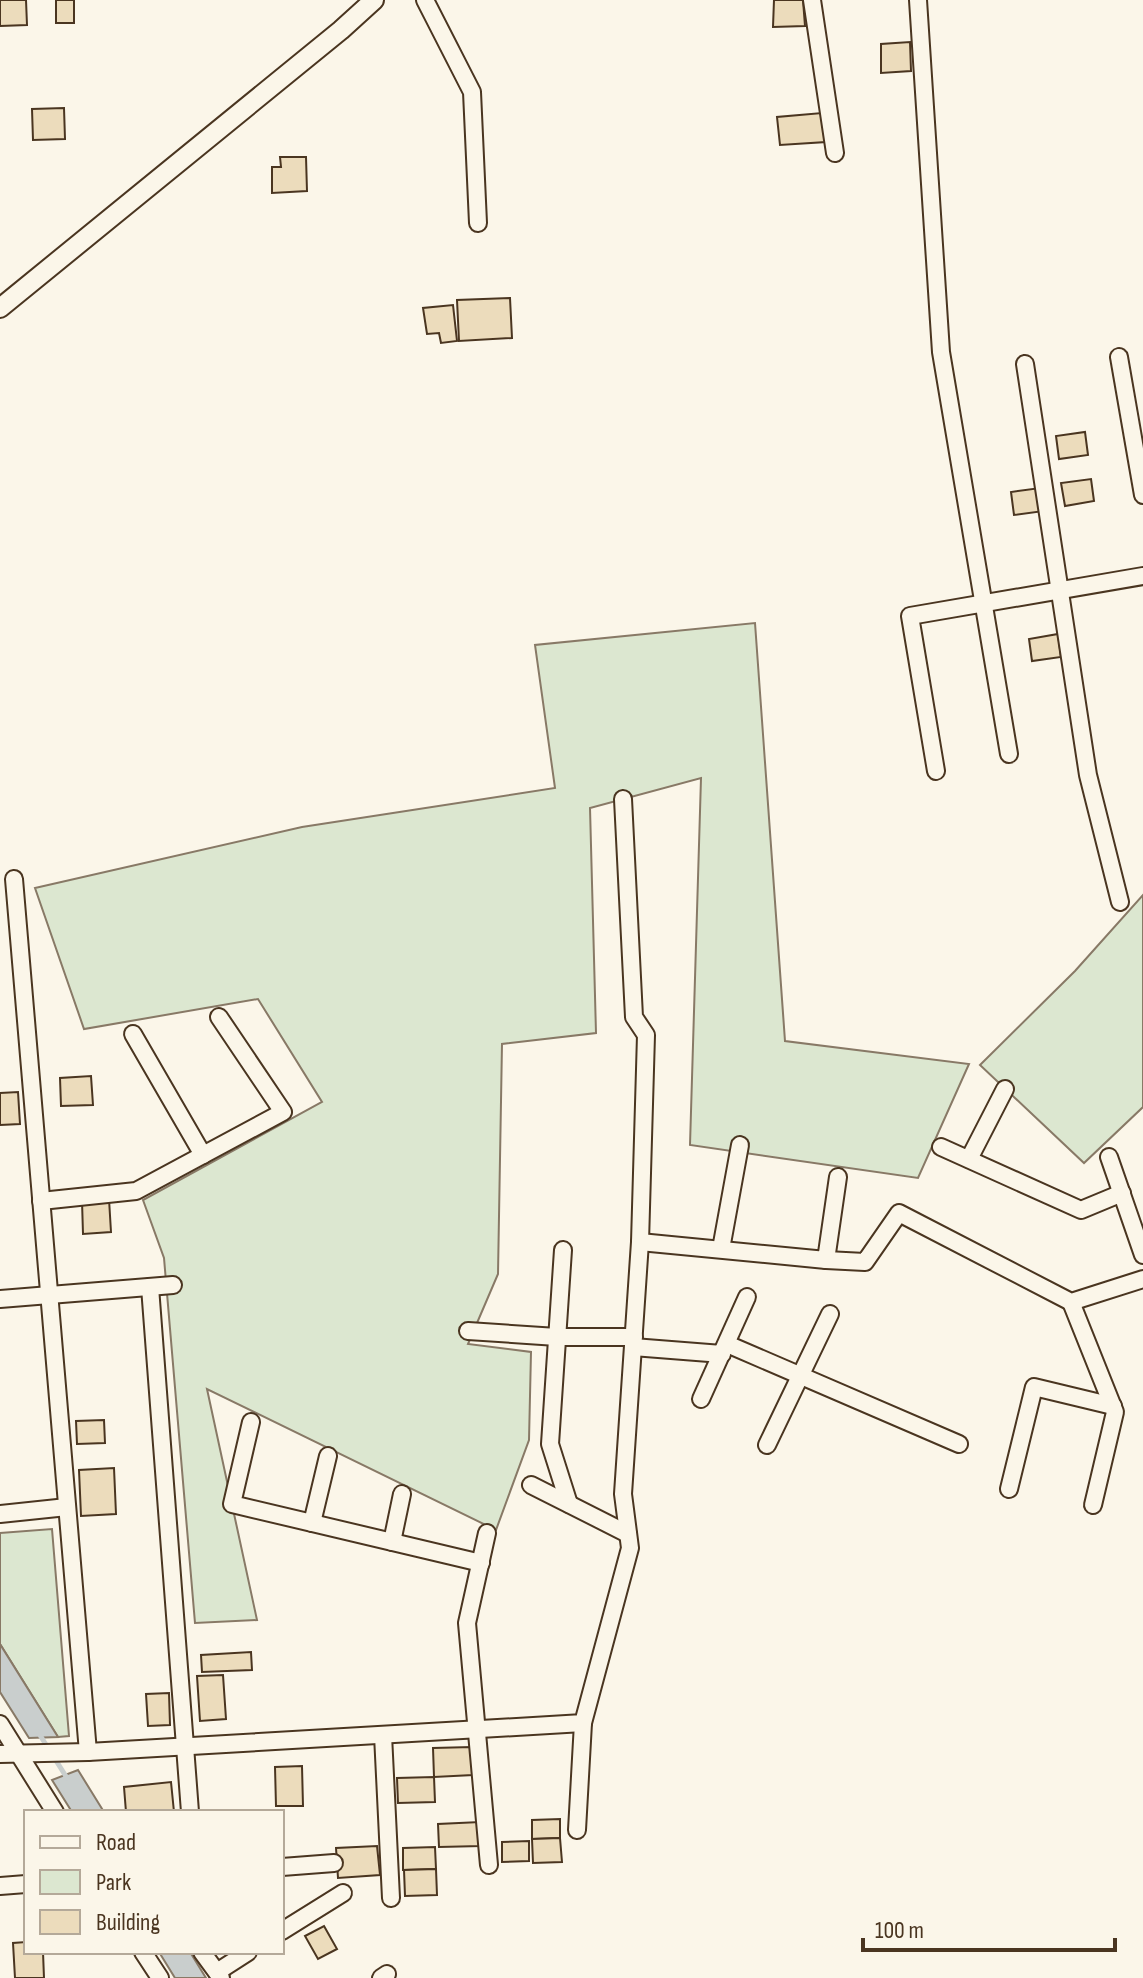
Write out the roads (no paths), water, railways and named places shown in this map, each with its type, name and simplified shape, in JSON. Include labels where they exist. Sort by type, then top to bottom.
[{"type":"street","points":[[0,308],[374,0]]},
{"type":"street","points":[[425,0],[472,92],[478,223]]},
{"type":"street","points":[[812,0],[835,153]]},
{"type":"street","points":[[918,0],[941,352],[1009,754]]},
{"type":"street","points":[[1119,357],[1143,495]]},
{"type":"street","points":[[1025,364],[1088,775],[1120,902]]},
{"type":"street","points":[[936,771],[910,616],[1143,576]]},
{"type":"street","points":[[577,1830],[583,1723],[630,1548],[623,1494],[640,1242],[646,1035],[634,1017],[623,799]]},
{"type":"street","points":[[14,879],[88,1752]]},
{"type":"street","points":[[41,1201],[136,1191],[283,1112],[219,1017]]},
{"type":"street","points":[[133,1034],[203,1155]]},
{"type":"street","points":[[969,1159],[1005,1089]]},
{"type":"street","points":[[721,1249],[740,1145]]},
{"type":"street","points":[[941,1147],[1081,1210],[1122,1193]]},
{"type":"street","points":[[1109,1157],[1143,1255]]},
{"type":"street","points":[[826,1260],[838,1177]]},
{"type":"street","points":[[640,1242],[865,1262],[899,1213],[1071,1302],[1115,1412],[1093,1505]]},
{"type":"street","points":[[563,1250],[550,1444],[569,1504]]},
{"type":"street","points":[[1071,1302],[1143,1279]]},
{"type":"street","points":[[0,1299],[173,1285]]},
{"type":"street","points":[[150,1287],[190,1810]]},
{"type":"street","points":[[701,1399],[747,1297]]},
{"type":"street","points":[[767,1445],[830,1314]]},
{"type":"street","points":[[468,1331],[724,1349],[801,1376],[959,1444]]},
{"type":"street","points":[[1009,1489],[1034,1387],[1113,1406]]},
{"type":"street","points":[[251,1422],[232,1504],[481,1563]]},
{"type":"street","points":[[312,1523],[328,1456]]},
{"type":"street","points":[[531,1485],[628,1534]]},
{"type":"street","points":[[392,1542],[402,1494]]},
{"type":"street","points":[[0,1514],[67,1507]]},
{"type":"street","points":[[487,1533],[467,1623],[489,1865]]},
{"type":"street","points":[[0,1754],[88,1752],[583,1723]]},
{"type":"street","points":[[0,1724],[22,1752],[54,1810]]},
{"type":"street","points":[[383,1735],[391,1898]]},
{"type":"street","points":[[284,1867],[334,1863]]},
{"type":"street","points":[[0,1886],[24,1884]]},
{"type":"street","points":[[284,1930],[343,1893]]},
{"type":"street","points":[[140,1978],[159,1977],[144,1954]]},
{"type":"street","points":[[203,1954],[219,1975],[245,1954]]},
{"type":"waterway","points":[[38,1732],[67,1778]]}]
